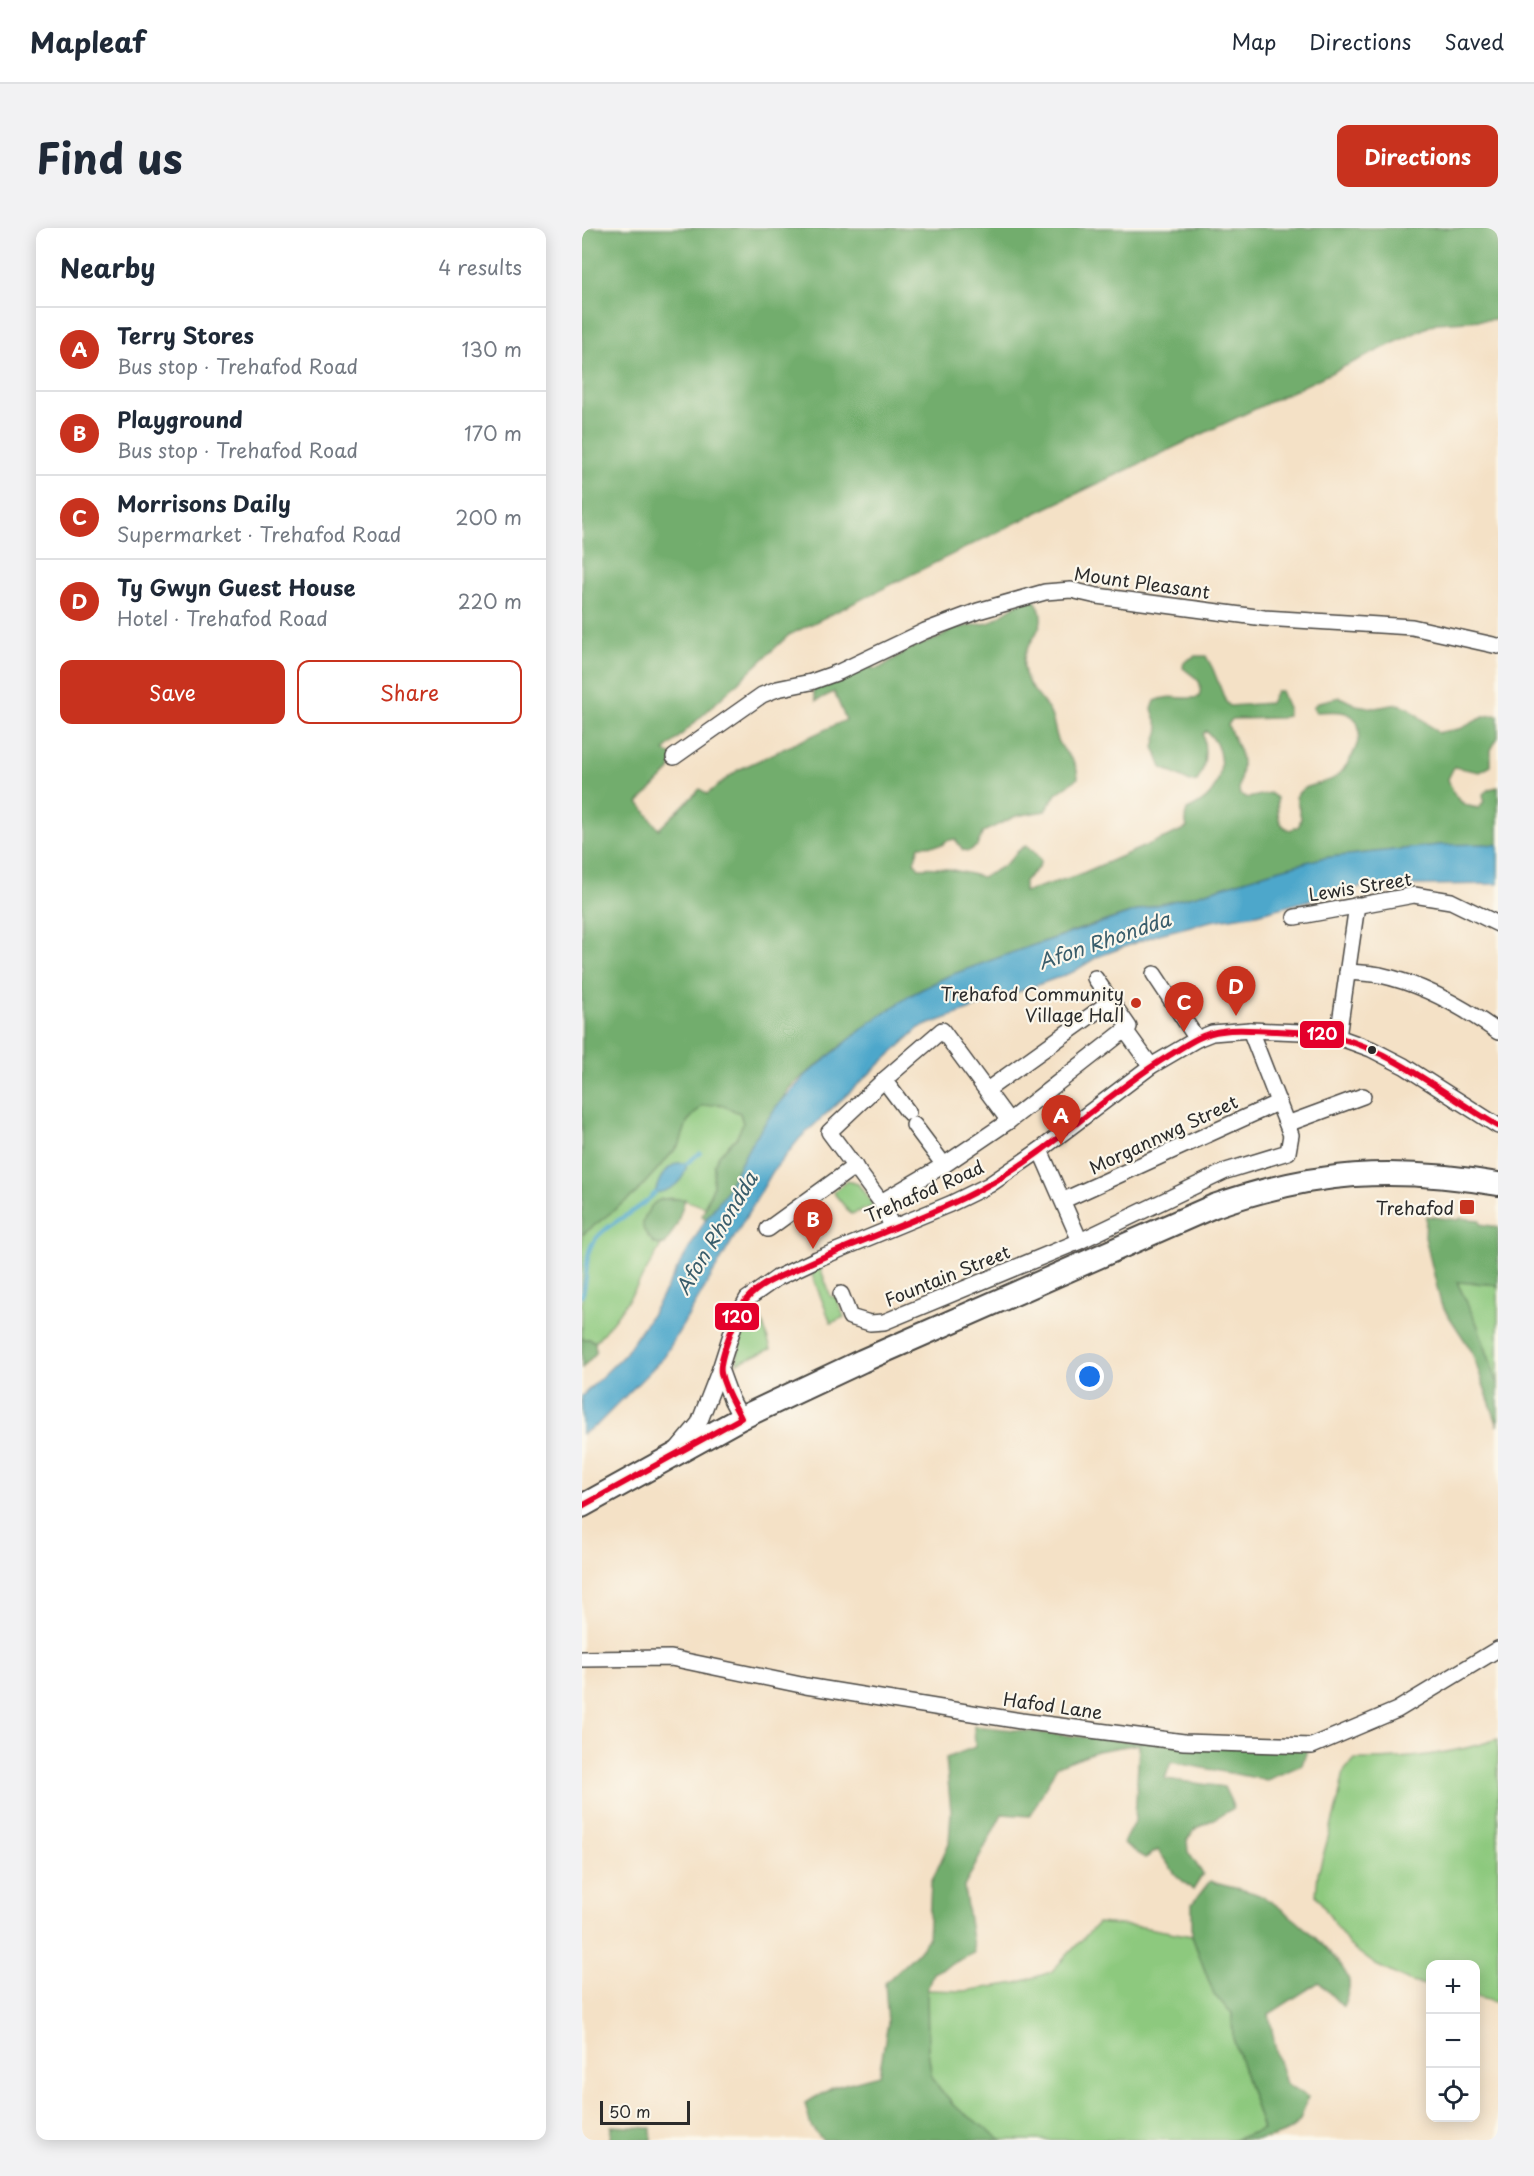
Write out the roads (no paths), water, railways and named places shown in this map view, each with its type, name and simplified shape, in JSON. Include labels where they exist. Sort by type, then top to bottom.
[{"type":"main road","points":[[582,1506],[741,1418],[993,1303],[1248,1194],[1317,1178],[1386,1172],[1498,1184]]},
{"type":"street","name":"Mount Pleasant","points":[[674,758],[762,695],[839,672],[925,632],[978,611],[1045,592],[1071,590],[1097,596],[1264,618],[1412,627],[1498,646]]},
{"type":"street","name":"Lewis Street","points":[[1295,917],[1414,895],[1451,901],[1498,924]]},
{"type":"street","points":[[1338,1037],[1357,905]]},
{"type":"street","points":[[1347,972],[1380,975],[1423,989],[1474,1016],[1498,1032]]},
{"type":"street","points":[[1154,974],[1197,1039]]},
{"type":"street","points":[[1095,978],[1151,1066]]},
{"type":"street","points":[[987,1090],[1111,1001]]},
{"type":"street","points":[[881,1202],[944,1165],[1009,1121],[1127,1029]]},
{"type":"street","points":[[892,1227],[881,1202],[829,1132],[884,1080],[942,1030],[1009,1121]]},
{"type":"street","points":[[1041,1150],[1080,1241],[1226,1171],[1288,1152],[1291,1135],[1250,1030]]},
{"type":"street","name":"Trehafod Road","points":[[669,1459],[699,1423],[736,1319],[747,1299],[777,1278],[817,1259],[950,1204],[988,1185],[1041,1150],[1151,1066],[1212,1032],[1250,1030],[1301,1032],[1338,1037],[1371,1049],[1404,1066],[1498,1126]]},
{"type":"street","points":[[884,1080],[944,1165]]},
{"type":"street","points":[[1287,1124],[1363,1096]]},
{"type":"street","name":"Morgannwg Street","points":[[1064,1200],[1279,1102]]},
{"type":"street","points":[[768,1229],[855,1166]]},
{"type":"street","name":"Fountain Street","points":[[841,1294],[850,1317],[870,1323],[884,1322],[1080,1241]]},
{"type":"street","points":[[720,1369],[731,1400],[741,1418]]},
{"type":"street","name":"Hafod Lane","points":[[582,1659],[671,1658],[806,1686],[1021,1721],[1184,1742],[1312,1746],[1397,1710],[1498,1649]]},
{"type":"water","name":"Afon Rhondda","points":[[1439,845],[1498,845],[1498,884],[1364,886],[1257,914],[1211,921],[1159,934],[1097,957],[1073,972],[919,1028],[800,1138],[773,1171],[664,1357],[597,1425],[582,1434],[582,1396],[625,1354],[651,1315],[706,1219],[724,1195],[751,1144],[776,1107],[806,1075],[871,1022],[911,995],[948,976],[1025,948],[1152,906],[1322,858]]},
{"type":"water","points":[[677,1163],[687,1163],[684,1175],[677,1184],[655,1193],[663,1175]]},
{"type":"waterway","points":[[687,1163],[700,1153]]},
{"type":"waterway","points":[[582,1296],[589,1252],[596,1238],[655,1193]]},
{"type":"place","name":"Trehafod Community Village Hall","points":[[1136,1003]]},
{"type":"place","name":"Ty Gwyn Guest House","points":[[1236,1016]]},
{"type":"place","name":"Morrisons Daily","points":[[1184,1032]]},
{"type":"place","name":"Terry Stores","points":[[1061,1145]]},
{"type":"place","name":"Trehafod","points":[[1467,1207]]},
{"type":"place","name":"Playground","points":[[813,1249]]}]
